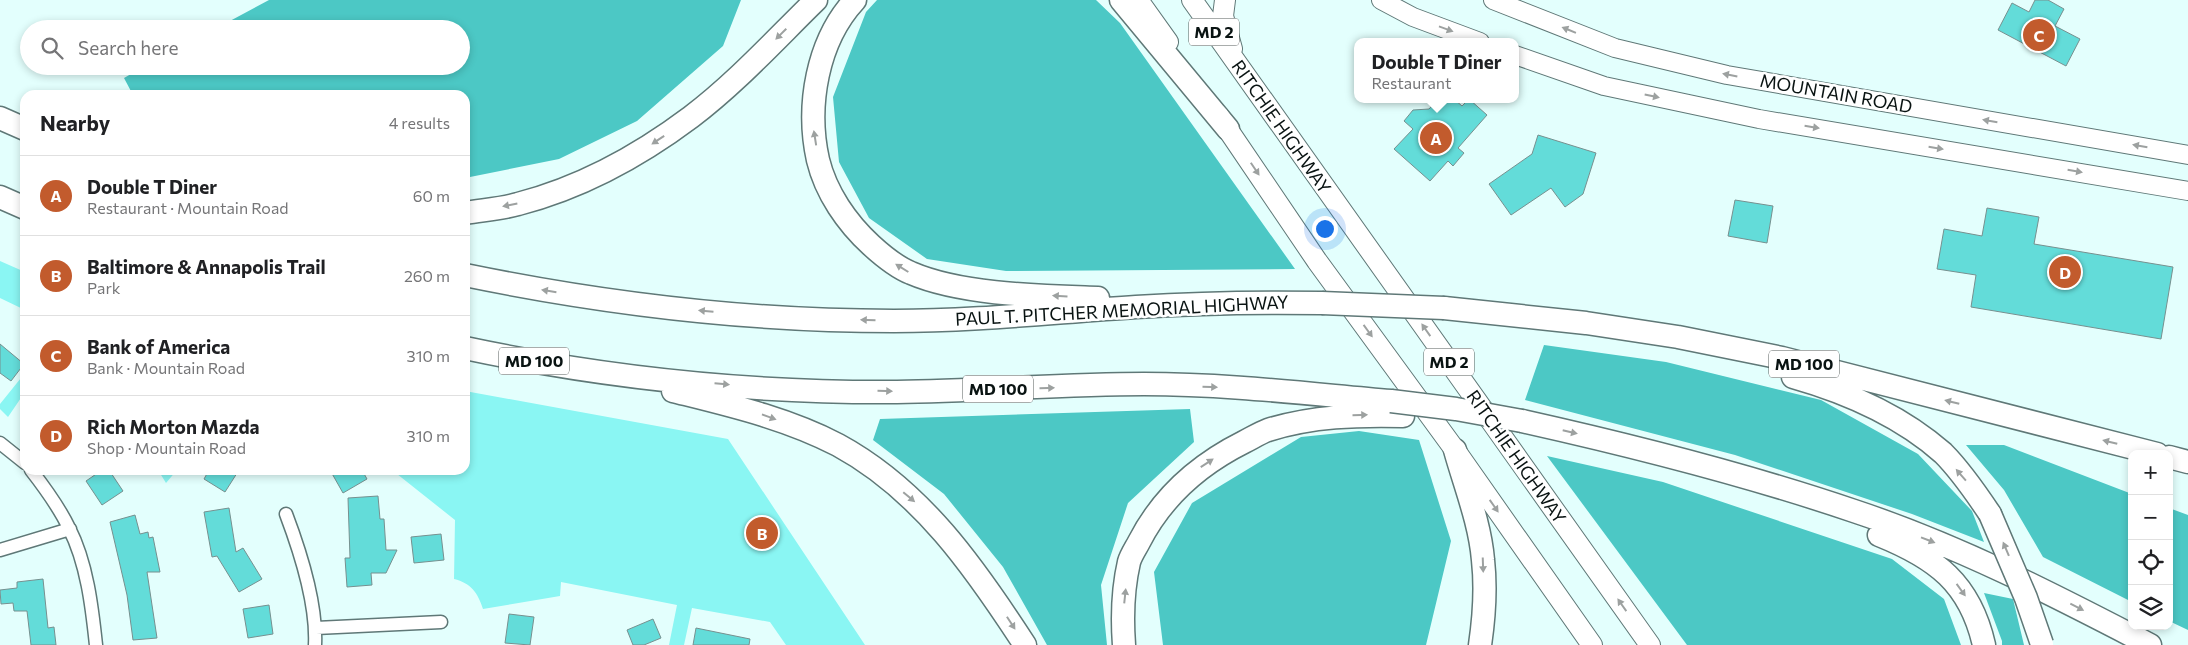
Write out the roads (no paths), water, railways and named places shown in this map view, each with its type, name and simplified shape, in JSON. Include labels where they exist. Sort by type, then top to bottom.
[{"type":"highway","points":[[470,212],[517,204],[579,183],[637,154],[691,117],[735,80],[816,0]]},
{"type":"highway","points":[[856,0],[834,30],[822,58],[815,92],[813,127],[818,161],[828,188],[843,214],[884,257],[909,273],[938,283],[976,290],[1073,297],[1231,302]]},
{"type":"highway","points":[[1121,0],[1228,129]]},
{"type":"highway","points":[[0,109],[20,115]]},
{"type":"highway","points":[[0,118],[20,127]]},
{"type":"highway","points":[[0,197],[20,206]]},
{"type":"highway","name":"PAUL T. PITCHER MEMORIAL HIGHWAY","points":[[470,276],[524,287],[659,307],[786,318],[894,321],[996,318],[1231,302],[1322,303],[1444,308],[1586,323],[1678,337],[1782,358],[2141,450]]},
{"type":"highway","points":[[1444,308],[1594,334],[1778,372],[1824,385],[1869,405],[1913,431],[1943,454],[1970,486],[1990,514],[2026,598],[2042,644]]},
{"type":"highway","name":"MD 100","points":[[470,349],[515,358],[656,379],[776,388],[894,392],[1144,384],[1234,388],[1397,408],[1456,409],[1627,444],[1717,468],[1855,511],[1944,546],[2066,602],[2150,645]]},
{"type":"highway","points":[[604,372],[655,387],[748,409],[794,426],[839,446],[883,475],[926,512],[961,551],[990,590],[1025,645]]},
{"type":"highway","points":[[1124,645],[1124,596],[1130,561],[1146,528],[1166,500],[1198,470],[1228,450],[1266,431],[1282,426],[1306,420],[1397,408]]},
{"type":"highway","points":[[1455,450],[1483,559],[1484,594],[1480,645]]},
{"type":"highway","points":[[2173,458],[2188,462]]},
{"type":"highway","points":[[1717,468],[1893,541],[1925,558],[1952,577],[1968,601],[1978,621],[1984,645]]},
{"type":"main road","name":"MD 2","points":[[1138,0],[1317,261],[1455,450],[1592,645]]},
{"type":"main road","name":"RITCHIE HIGHWAY","points":[[1192,0],[1650,645]]},
{"type":"main road","points":[[1224,0],[1223,16],[1236,63]]},
{"type":"main road","points":[[1381,0],[1413,17],[1469,38]]},
{"type":"main road","name":"MOUNTAIN ROAD","points":[[1493,0],[1615,48],[1726,75],[2188,155]]},
{"type":"main road","name":"MOUNTAIN ROAD","points":[[1519,56],[1604,86],[1759,119],[2028,162],[2188,191]]},
{"type":"street","points":[[0,443],[20,459]]},
{"type":"street","points":[[35,475],[50,495],[70,529],[80,558],[93,612],[96,645]]},
{"type":"street","points":[[286,514],[298,545],[316,628],[315,645]]},
{"type":"street","points":[[0,550],[70,529]]},
{"type":"street","points":[[316,628],[441,622]]},
{"type":"place","name":"Bank of America","points":[[2039,35]]},
{"type":"place","name":"Double T Diner","points":[[1436,138]]},
{"type":"place","name":"Rich Morton Mazda","points":[[2065,272]]},
{"type":"place","name":"Baltimore & Annapolis Trail","points":[[762,533]]}]
